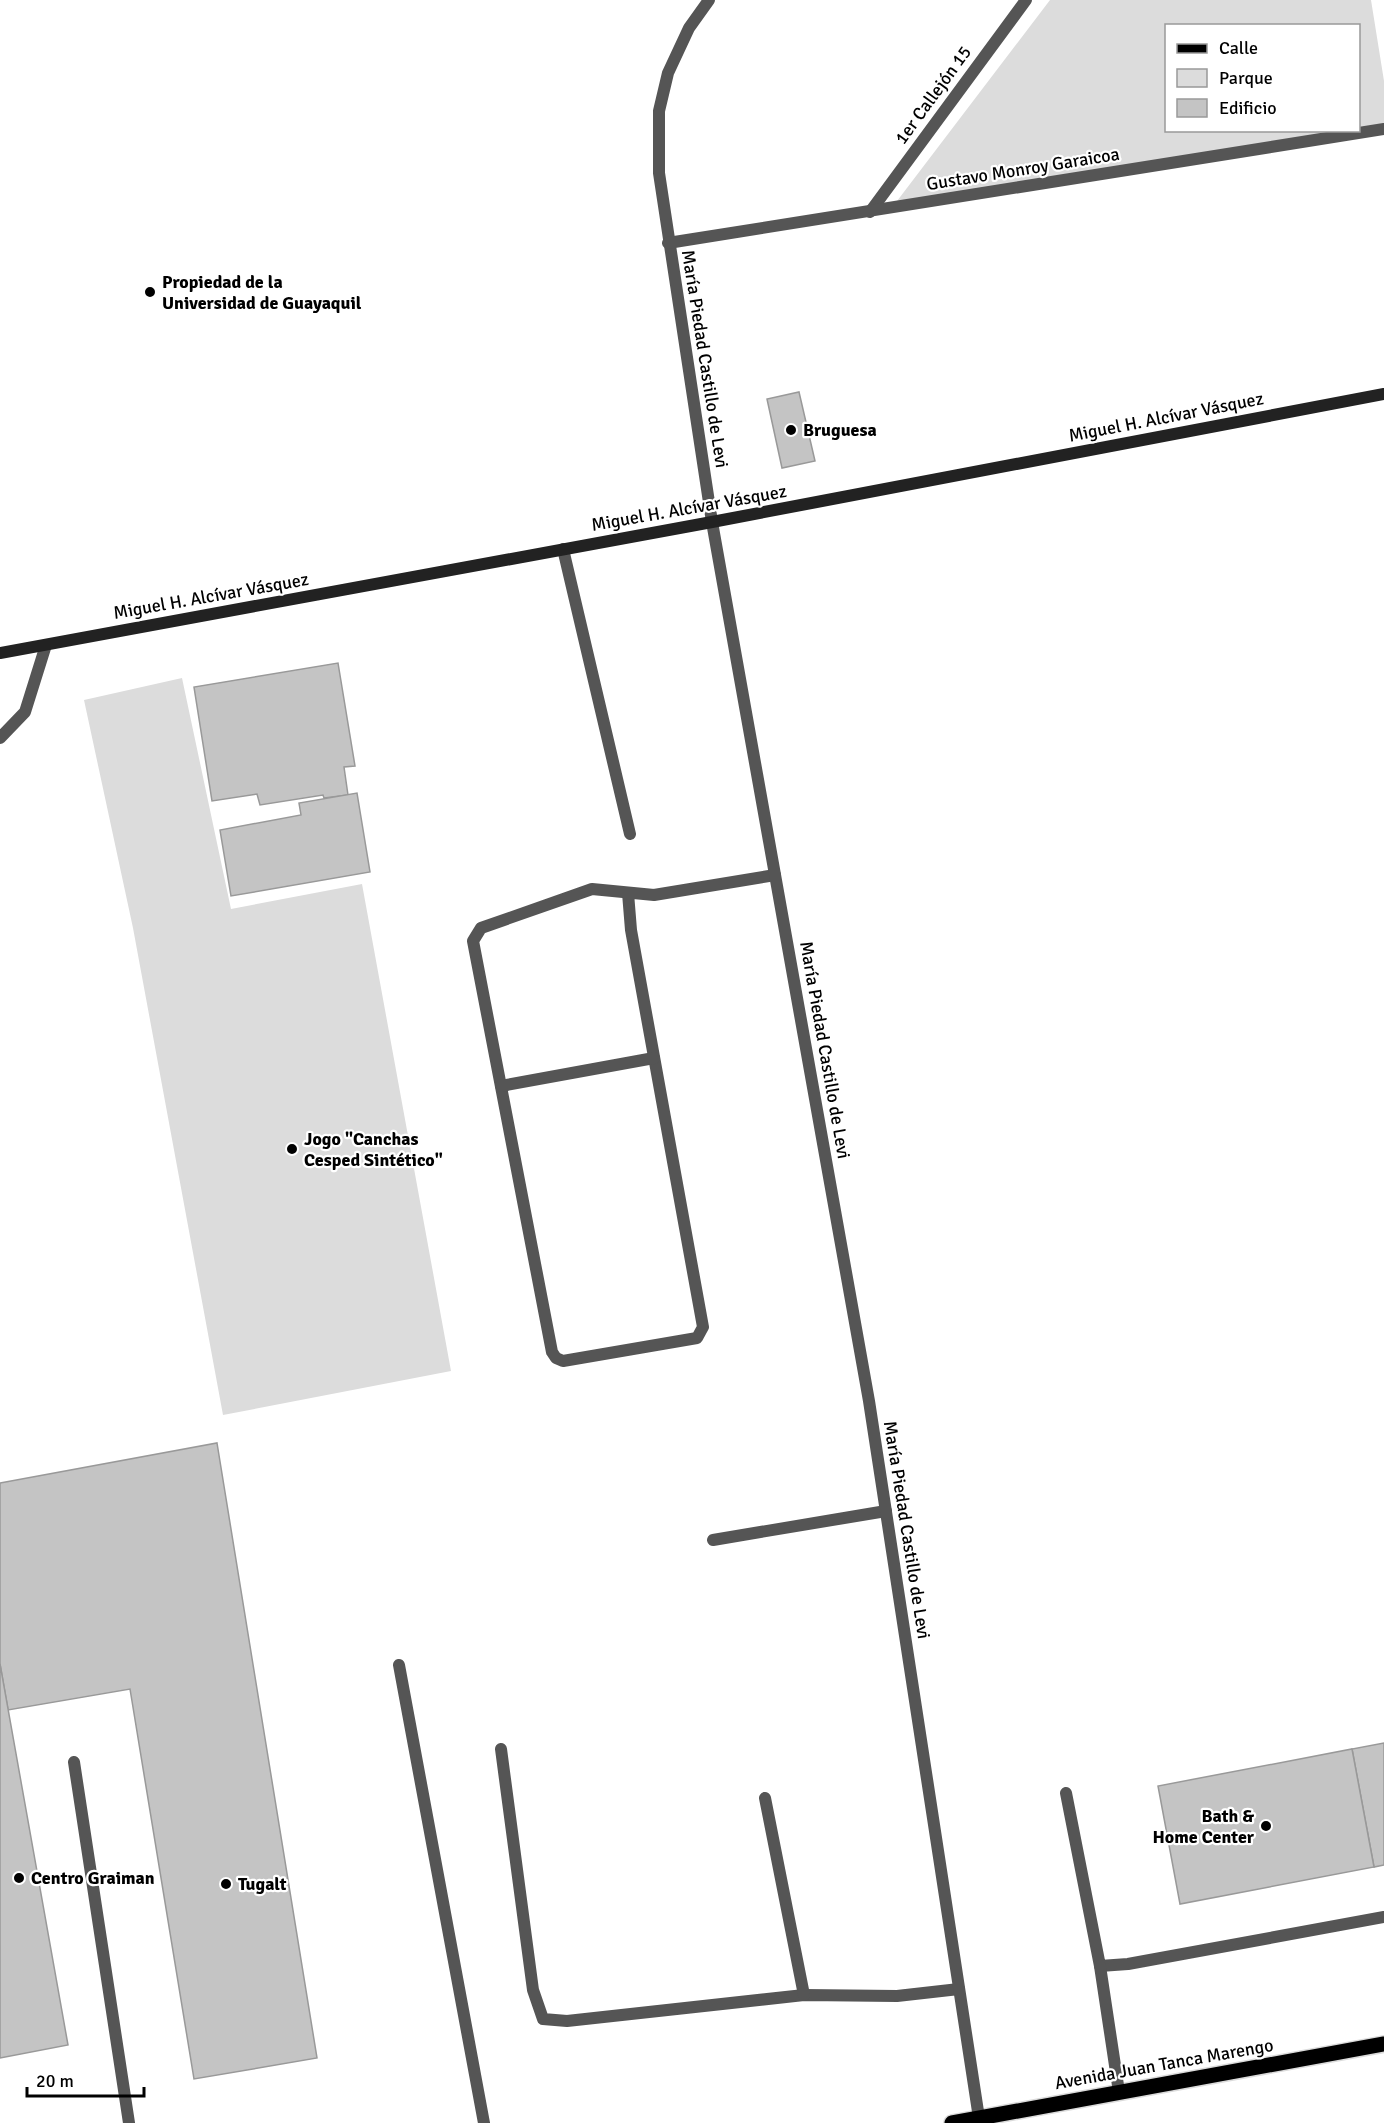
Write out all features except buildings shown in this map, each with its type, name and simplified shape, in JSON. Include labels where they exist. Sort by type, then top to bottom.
[{"type":"main road","name":"Avenida Juan Tanca Marengo","points":[[952,2123],[1384,2044]]},
{"type":"street","name":"María Piedad Castillo de Levi","points":[[709,0],[689,28],[674,59],[659,111],[659,173],[712,522],[869,1401],[979,2118]]},
{"type":"street","name":"1er Callejón 15","points":[[870,212],[1026,0]]},
{"type":"street","name":"Gustavo Monroy Garaicoa","points":[[668,243],[1384,129]]},
{"type":"street","name":"Miguel H. Alcívar Vásquez","points":[[0,653],[712,522],[1384,394]]},
{"type":"street","points":[[563,549],[630,834]]},
{"type":"street","points":[[0,738],[25,712],[46,645]]},
{"type":"street","points":[[628,893],[631,930],[703,1328],[697,1338],[563,1361],[555,1358],[552,1352],[501,1086],[473,955],[473,941],[481,928],[592,889],[628,893],[654,896],[775,875]]},
{"type":"street","points":[[501,1086],[654,1058]]},
{"type":"street","points":[[713,1540],[886,1511]]},
{"type":"street","points":[[399,1665],[484,2123]]},
{"type":"street","points":[[501,1749],[533,1990],[543,2019],[567,2021],[804,1995],[897,1996],[959,1989]]},
{"type":"street","points":[[74,1762],[129,2123]]},
{"type":"street","points":[[1066,1793],[1100,1966],[1119,2092]]},
{"type":"street","points":[[765,1798],[804,1995]]},
{"type":"street","points":[[1100,1966],[1128,1964],[1384,1917]]},
{"type":"green space","points":[[1050,0],[1371,0],[1384,81],[1384,125],[1360,130],[1360,24],[1165,24],[1165,132],[1346,132],[894,205]]},
{"type":"green space","name":"Jogo \"Canchas Cesped Sintético\"","points":[[182,678],[231,909],[362,884],[451,1371],[223,1415],[133,928],[84,700]]},
{"type":"place","name":"Propiedad de la Universidad de Guayaquil","points":[[150,292]]},
{"type":"place","name":"Bruguesa","points":[[791,430]]},
{"type":"place","name":"Jogo \"Canchas Cesped Sintético\"","points":[[292,1149]]},
{"type":"place","name":"Bath & Home Center","points":[[1266,1826]]},
{"type":"place","name":"Centro Graiman","points":[[19,1878]]},
{"type":"place","name":"Tugalt","points":[[226,1884]]}]
